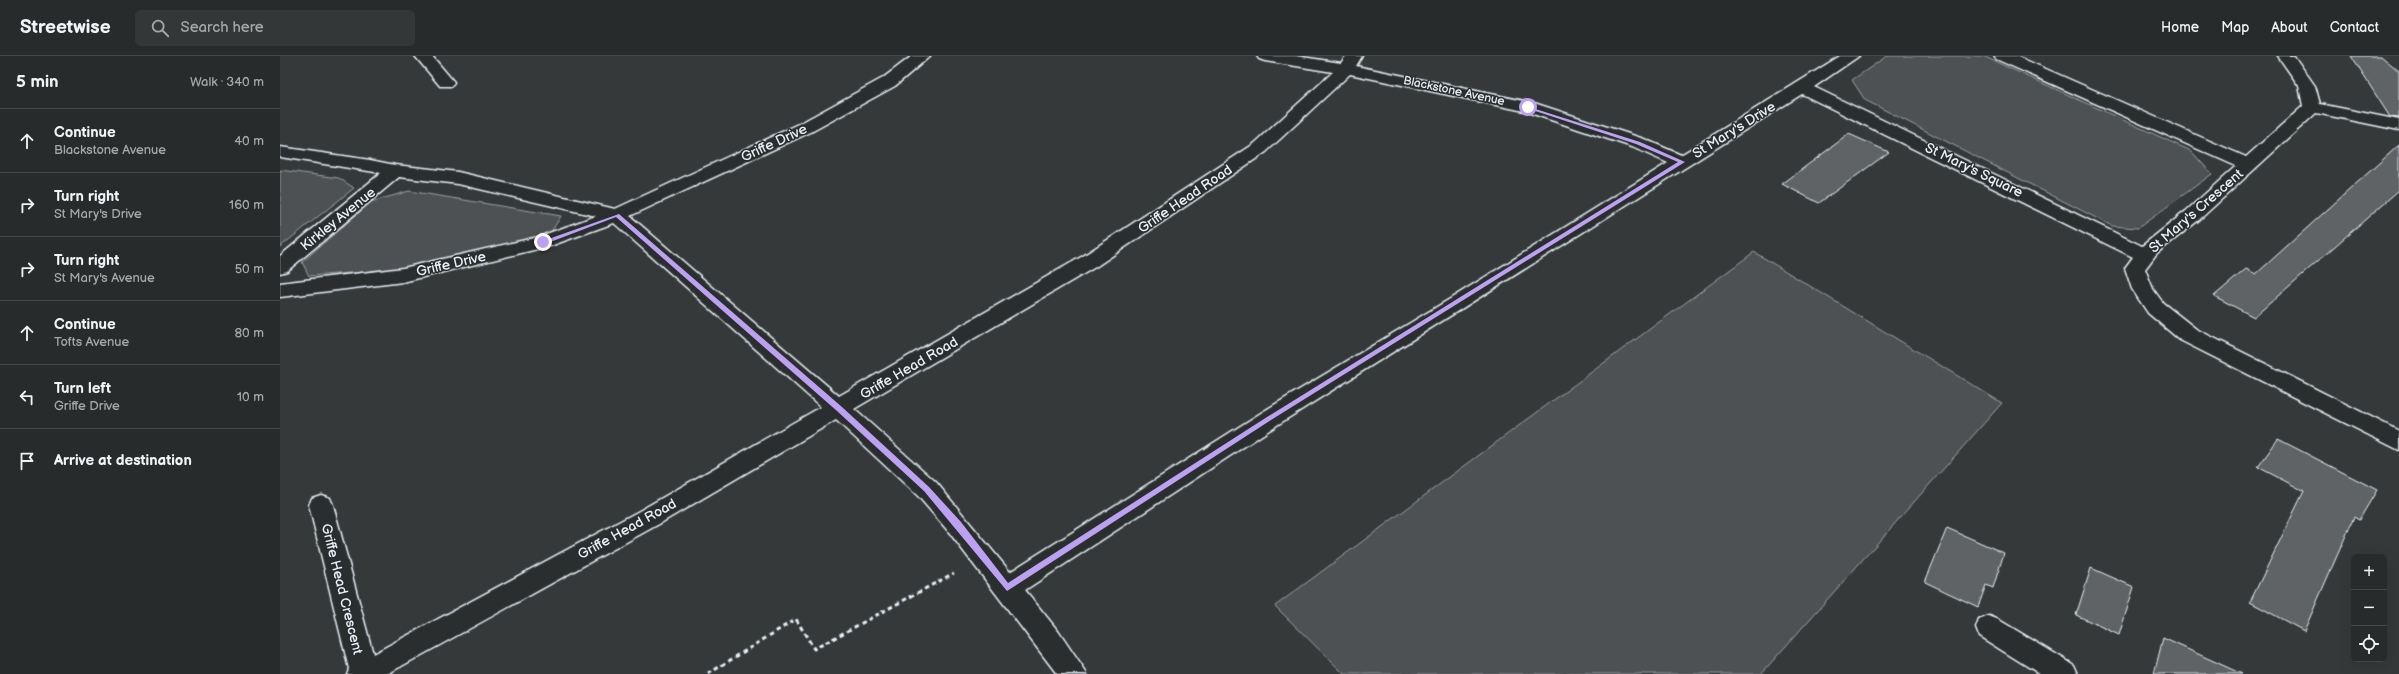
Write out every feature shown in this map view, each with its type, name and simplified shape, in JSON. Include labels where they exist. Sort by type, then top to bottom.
[{"type":"street","points":[[423,56],[446,82]]},
{"type":"street","name":"Griffe Drive","points":[[280,290],[403,275],[543,242],[617,215],[805,128],[889,82],[922,56]]},
{"type":"street","name":"Blackstone Avenue","points":[[1265,56],[1350,62],[1528,107],[1638,143],[1682,162]]},
{"type":"street","name":"St Mary's Drive","points":[[1007,588],[1269,419],[1851,56]]},
{"type":"street","points":[[2002,56],[2250,165]]},
{"type":"street","points":[[2286,56],[2302,78],[2312,96],[2312,108],[2399,126]]},
{"type":"street","name":"Griffe Head Road","points":[[362,673],[650,517],[840,409],[1090,262],[1189,198],[1260,148],[1350,62]]},
{"type":"street","name":"St Mary's Square","points":[[1801,87],[1883,125],[2145,255]]},
{"type":"street","name":"St Mary's Crescent","points":[[2312,108],[2250,165],[2145,255],[2135,268],[2139,284],[2151,304],[2166,319],[2221,352],[2399,441]]},
{"type":"street","points":[[280,152],[370,165],[395,171],[458,178],[617,215],[840,409],[927,489],[984,557],[1072,674]]},
{"type":"street","name":"Kirkley Avenue","points":[[280,266],[395,171]]},
{"type":"street","name":"Griffe Head Crescent","points":[[321,505],[362,673]]},
{"type":"street","points":[[1989,628],[2064,674]]},
{"type":"path","points":[[708,674],[796,619],[814,649],[984,557]]},
{"type":"shaded area","points":[[1887,56],[1983,56],[2191,151],[2212,174],[2138,228],[2112,226],[1865,100],[1852,80]]},
{"type":"shaded area","points":[[280,170],[339,178],[354,188],[280,247]]},
{"type":"shaded area","points":[[409,191],[561,216],[551,232],[511,244],[404,269],[309,276],[302,262],[371,202]]},
{"type":"shaded area","points":[[1754,252],[2002,403],[1761,674],[1344,674],[1275,606]]},
{"type":"building","points":[[2351,56],[2381,56],[2399,71],[2399,118],[2390,117]]},
{"type":"building","points":[[1849,134],[1889,152],[1819,203],[1782,184]]},
{"type":"building","points":[[2399,145],[2399,190],[2254,317],[2214,296],[2246,269],[2256,274]]},
{"type":"building","points":[[2278,439],[2377,490],[2359,520],[2354,517],[2304,631],[2250,602],[2304,491],[2258,467]]},
{"type":"building","points":[[1947,528],[2004,553],[1993,588],[1986,585],[1978,607],[1925,582]]},
{"type":"building","points":[[2091,568],[2134,587],[2119,635],[2076,615]]},
{"type":"building","points":[[2163,638],[2242,674],[2154,674]]},
{"type":"route","points":[[543,242],[617,215],[840,409],[927,489],[958,524],[1007,588],[1269,419],[1457,304],[1682,162],[1638,143],[1528,107]]}]
